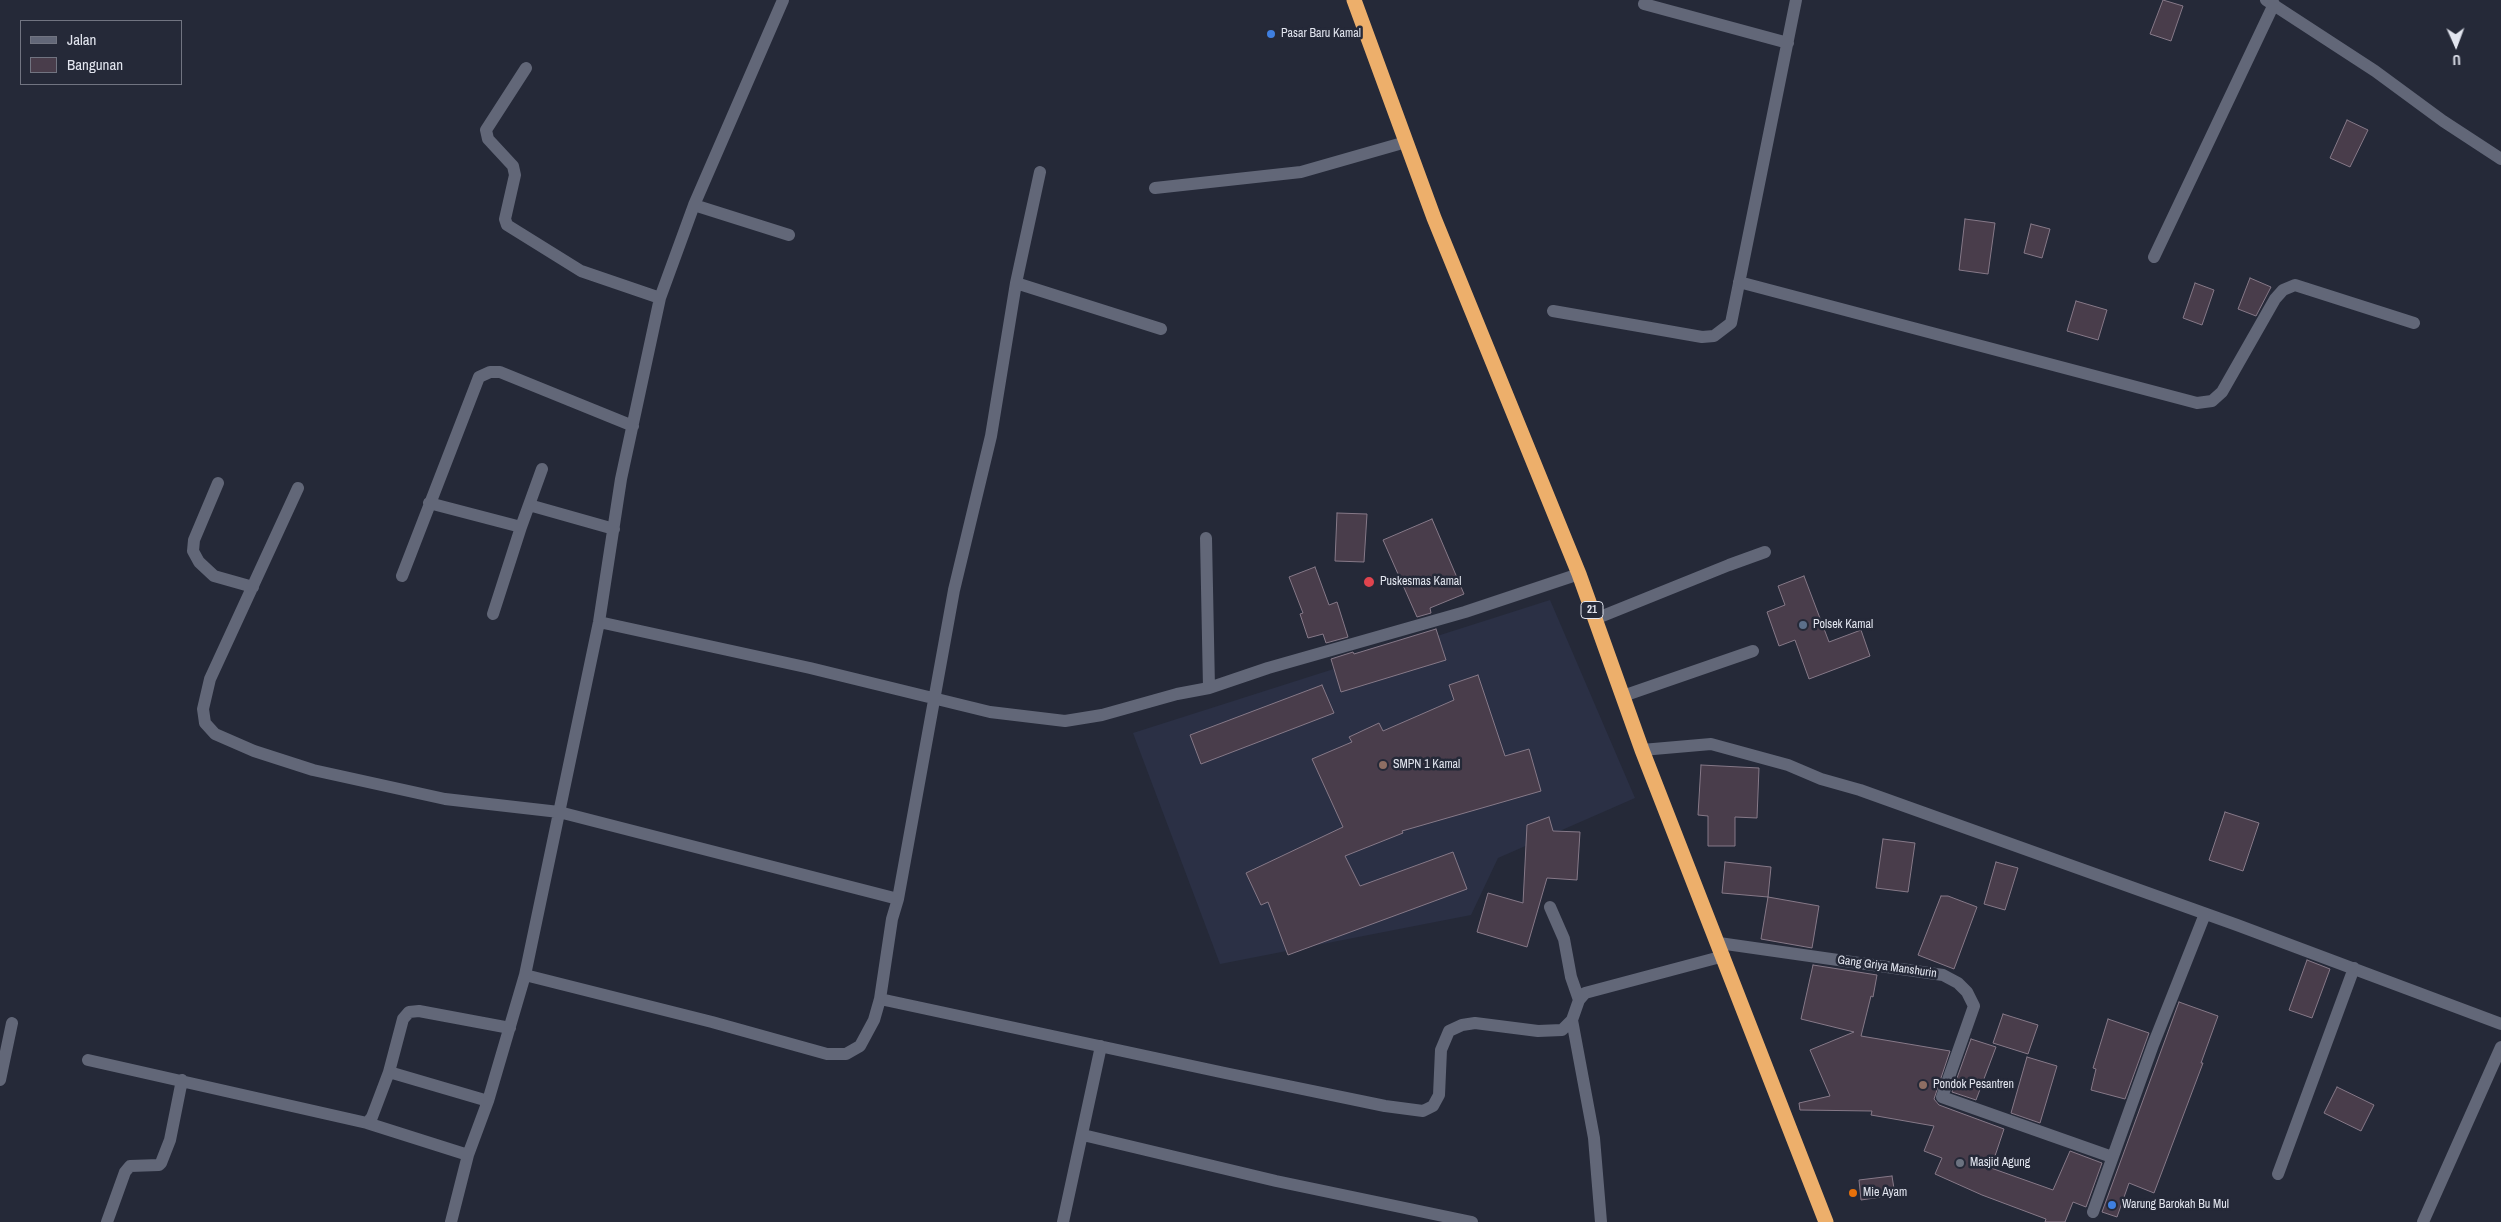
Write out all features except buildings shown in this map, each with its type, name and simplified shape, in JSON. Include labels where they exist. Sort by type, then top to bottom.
[{"type":"highway","name":"21","points":[[1354,0],[1434,218],[1579,574],[1642,750],[1722,950],[1826,1222]]},
{"type":"street","points":[[451,1222],[468,1154],[488,1101],[525,976],[599,622],[621,479],[660,298],[694,205],[783,0]]},
{"type":"street","points":[[1553,310],[1702,337],[1714,336],[1731,323],[1796,0]]},
{"type":"street","points":[[2154,257],[2270,2],[2375,71],[2443,121],[2501,159]]},
{"type":"street","points":[[1644,4],[1788,43]]},
{"type":"street","points":[[526,68],[486,130],[488,139],[513,166],[515,175],[505,219],[507,226],[581,271],[660,298]]},
{"type":"street","points":[[1155,188],[1302,172],[1406,142]]},
{"type":"street","points":[[525,976],[712,1022],[827,1054],[846,1054],[860,1046],[874,1020],[880,999],[892,919],[898,899],[954,590],[991,436],[1016,283],[1040,172]]},
{"type":"street","points":[[694,205],[789,235]]},
{"type":"street","points":[[1740,282],[2197,403],[2212,401],[2222,392],[2276,298],[2282,290],[2295,285],[2414,323]]},
{"type":"street","points":[[1016,283],[1161,329]]},
{"type":"street","points":[[402,576],[479,377],[490,372],[500,372],[633,426]]},
{"type":"street","points":[[494,614],[520,527],[542,469]]},
{"type":"street","points":[[218,483],[194,540],[192,551],[199,562],[214,576],[253,587]]},
{"type":"street","points":[[298,488],[210,679],[203,709],[205,723],[215,734],[254,751],[313,770],[445,799],[560,812],[898,899]]},
{"type":"street","points":[[429,503],[520,527]]},
{"type":"street","points":[[529,505],[614,529]]},
{"type":"street","points":[[1206,538],[1209,688]]},
{"type":"street","points":[[1594,619],[1729,564],[1765,552]]},
{"type":"street","points":[[599,622],[810,668],[990,712],[1065,721],[1102,715],[1177,694],[1209,688],[1268,668],[1466,612],[1579,574]]},
{"type":"street","points":[[1623,696],[1753,651]]},
{"type":"street","points":[[1642,750],[1711,744],[1788,765],[1821,779],[1860,790],[2354,968],[2501,1024]]},
{"type":"street","points":[[1550,907],[1564,939],[1579,1000]]},
{"type":"street","points":[[2093,1212],[2112,1157],[2205,914]]},
{"type":"street","points":[[880,999],[1375,1104],[1423,1111],[1433,1106],[1439,1095],[1441,1050],[1448,1031],[1475,1023],[1538,1031],[1562,1030],[1572,1020],[1579,1000],[1585,993],[1722,950]]},
{"type":"street","name":"Gang Griya Manshurin","points":[[1722,950],[1944,975],[1958,983],[1967,992],[1974,1006],[1942,1097],[2112,1157]]},
{"type":"street","points":[[2278,1174],[2354,968]]},
{"type":"street","points":[[367,1123],[372,1118],[390,1072],[403,1019],[409,1012],[418,1011],[510,1028]]},
{"type":"street","points":[[1572,1020],[1594,1138],[1601,1222]]},
{"type":"street","points":[[0,1080],[12,1023]]},
{"type":"street","points":[[1063,1222],[1101,1046]]},
{"type":"street","points":[[2423,1222],[2501,1047]]},
{"type":"street","points":[[88,1060],[367,1123],[468,1154]]},
{"type":"street","points":[[390,1072],[488,1101]]},
{"type":"street","points":[[107,1222],[125,1172],[130,1166],[159,1165],[162,1163],[170,1140],[182,1080]]},
{"type":"street","points":[[1083,1134],[1276,1181],[1472,1222]]},
{"type":"shaded area","name":"SMPN 1 Kamal","points":[[1550,600],[1635,798],[1498,858],[1471,915],[1220,964],[1133,733]]},
{"type":"place","name":"Pasar Baru Kamal","points":[[1271,34]]},
{"type":"place","name":"Puskesmas Kamal","points":[[1369,582]]},
{"type":"place","name":"Polsek Kamal","points":[[1803,625]]},
{"type":"place","name":"SMPN 1 Kamal","points":[[1383,765]]},
{"type":"place","name":"Pondok Pesantren","points":[[1923,1085]]},
{"type":"place","name":"Masjid Agung","points":[[1960,1163]]},
{"type":"place","name":"Mie Ayam","points":[[1853,1193]]},
{"type":"place","name":"Warung Barokah Bu Mul","points":[[2112,1205]]}]
